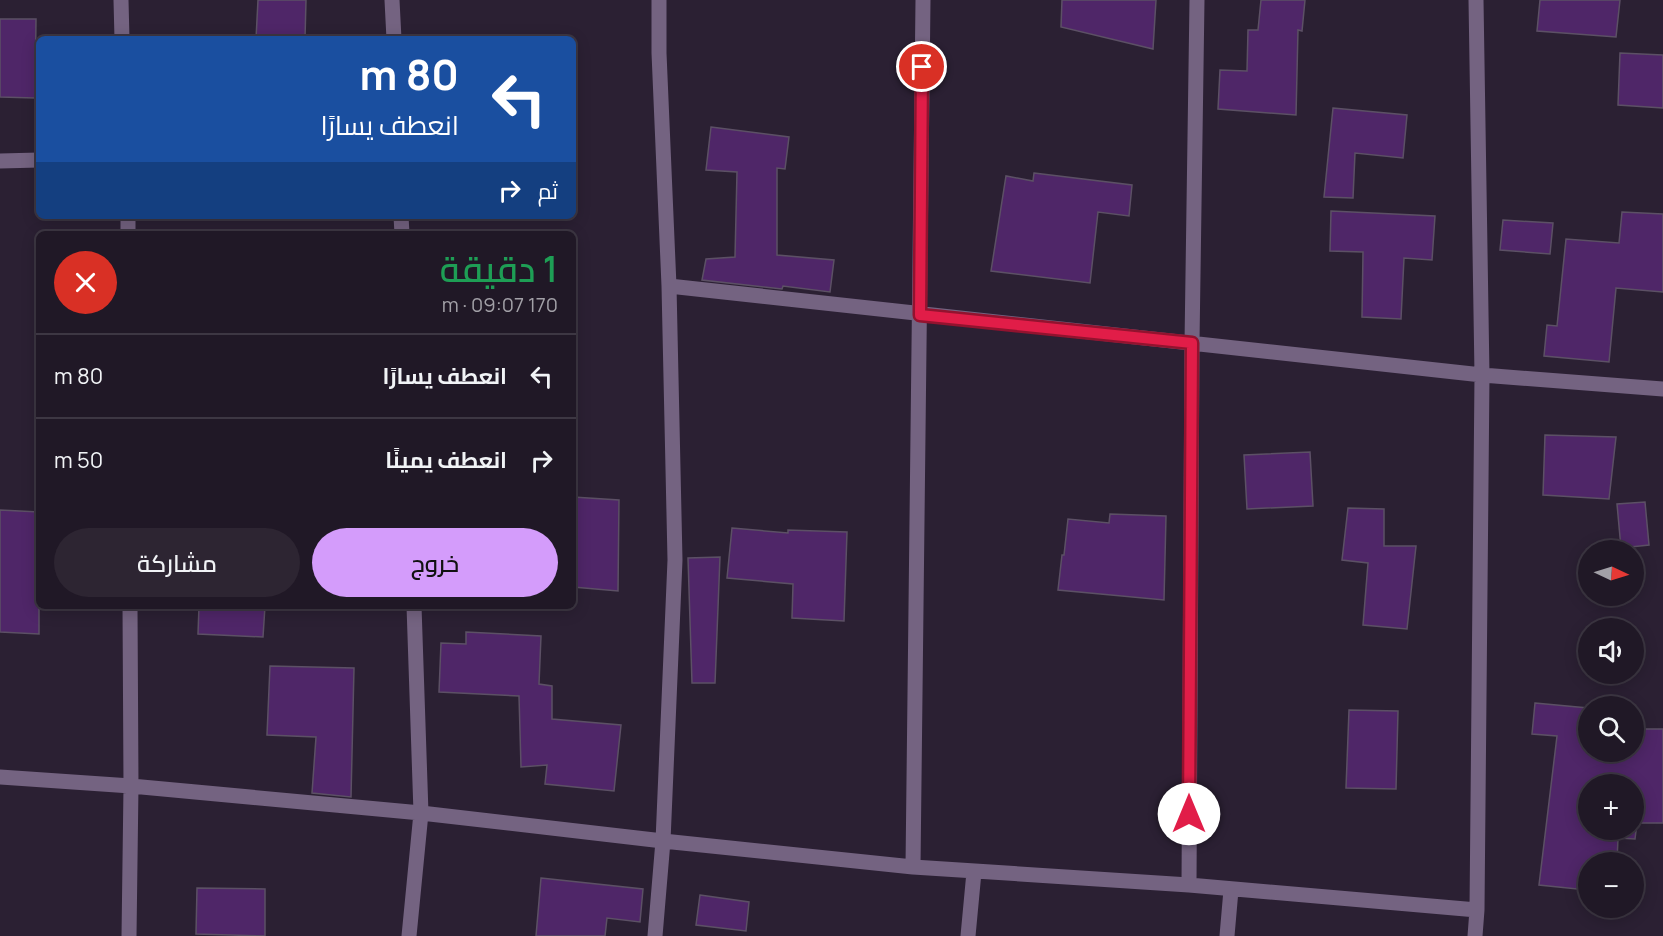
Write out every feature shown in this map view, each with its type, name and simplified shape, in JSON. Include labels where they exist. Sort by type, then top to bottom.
[{"type":"street","points":[[121,0],[122,36]]},
{"type":"street","points":[[392,0],[394,36]]},
{"type":"street","points":[[655,936],[663,842],[675,560],[669,286],[659,53],[659,0]]},
{"type":"street","points":[[913,867],[923,0]]},
{"type":"street","points":[[1189,885],[1192,343],[1197,0]]},
{"type":"street","points":[[1475,936],[1482,375],[1476,0]]},
{"type":"street","points":[[0,161],[36,160]]},
{"type":"street","points":[[669,286],[1482,375],[1663,389]]},
{"type":"street","points":[[129,936],[130,609]]},
{"type":"street","points":[[409,936],[421,813],[414,609]]},
{"type":"street","points":[[0,777],[131,786],[421,813],[663,842],[913,867],[1189,885],[1477,910]]},
{"type":"street","points":[[968,936],[974,872]]},
{"type":"street","points":[[1227,936],[1231,890]]},
{"type":"building","points":[[258,0],[306,0],[305,36],[256,36]]},
{"type":"building","points":[[1062,0],[1156,0],[1153,49],[1061,27]]},
{"type":"building","points":[[1261,0],[1305,0],[1302,31],[1298,30],[1296,115],[1218,109],[1220,70],[1247,71],[1248,30],[1258,30]]},
{"type":"building","points":[[1540,0],[1620,0],[1616,37],[1537,31]]},
{"type":"building","points":[[0,19],[36,19],[35,98],[0,97]]},
{"type":"building","points":[[1620,53],[1663,55],[1663,108],[1618,105]]},
{"type":"building","points":[[1333,108],[1407,115],[1403,158],[1355,153],[1353,198],[1324,197]]},
{"type":"building","points":[[711,127],[789,137],[785,169],[777,168],[777,255],[834,260],[830,292],[702,280],[706,259],[735,257],[737,172],[706,170]]},
{"type":"building","points":[[1034,173],[1132,185],[1129,216],[1098,212],[1090,283],[991,271],[1006,176],[1033,181]]},
{"type":"building","points":[[1331,211],[1435,216],[1432,260],[1404,258],[1401,319],[1362,317],[1363,252],[1330,251]]},
{"type":"building","points":[[1622,212],[1663,214],[1663,292],[1616,288],[1609,362],[1544,356],[1547,325],[1557,326],[1566,239],[1619,243]]},
{"type":"building","points":[[1503,220],[1553,223],[1550,254],[1500,250]]},
{"type":"building","points":[[1545,435],[1616,437],[1609,499],[1543,495]]},
{"type":"building","points":[[1310,452],[1313,506],[1247,509],[1244,455]]},
{"type":"building","points":[[576,497],[619,500],[618,591],[576,587]]},
{"type":"building","points":[[1645,502],[1649,545],[1644,546],[1644,540],[1620,540],[1617,504]]},
{"type":"building","points":[[1348,508],[1384,509],[1384,546],[1416,546],[1407,629],[1363,625],[1368,563],[1342,560]]},
{"type":"building","points":[[0,510],[36,512],[36,609],[39,609],[39,634],[0,632]]},
{"type":"building","points":[[1110,514],[1166,516],[1164,600],[1058,590],[1068,519],[1109,523]]},
{"type":"building","points":[[732,528],[788,533],[788,530],[847,532],[844,621],[792,618],[793,584],[727,578]]},
{"type":"building","points":[[720,557],[715,683],[692,683],[688,558]]},
{"type":"building","points":[[199,609],[265,609],[263,637],[198,634]]},
{"type":"building","points":[[466,632],[541,636],[539,684],[552,686],[552,719],[621,725],[614,791],[545,784],[547,765],[521,767],[519,696],[439,692],[441,643],[466,644]]},
{"type":"building","points":[[270,666],[354,668],[351,797],[312,793],[316,737],[267,735]]},
{"type":"building","points":[[1535,703],[1578,707],[1578,762],[1644,762],[1644,729],[1663,729],[1663,823],[1644,823],[1644,774],[1578,774],[1578,840],[1618,840],[1617,852],[1578,852],[1578,889],[1539,885],[1557,736],[1532,734]]},
{"type":"building","points":[[1349,710],[1398,711],[1396,789],[1346,788]]},
{"type":"building","points":[[541,878],[643,889],[640,922],[607,918],[605,936],[536,936]]},
{"type":"building","points":[[197,888],[265,889],[265,936],[196,934]]},
{"type":"building","points":[[700,895],[749,902],[746,931],[696,925]]},
{"type":"route","points":[[922,67],[920,315],[1192,343],[1189,814]]}]
